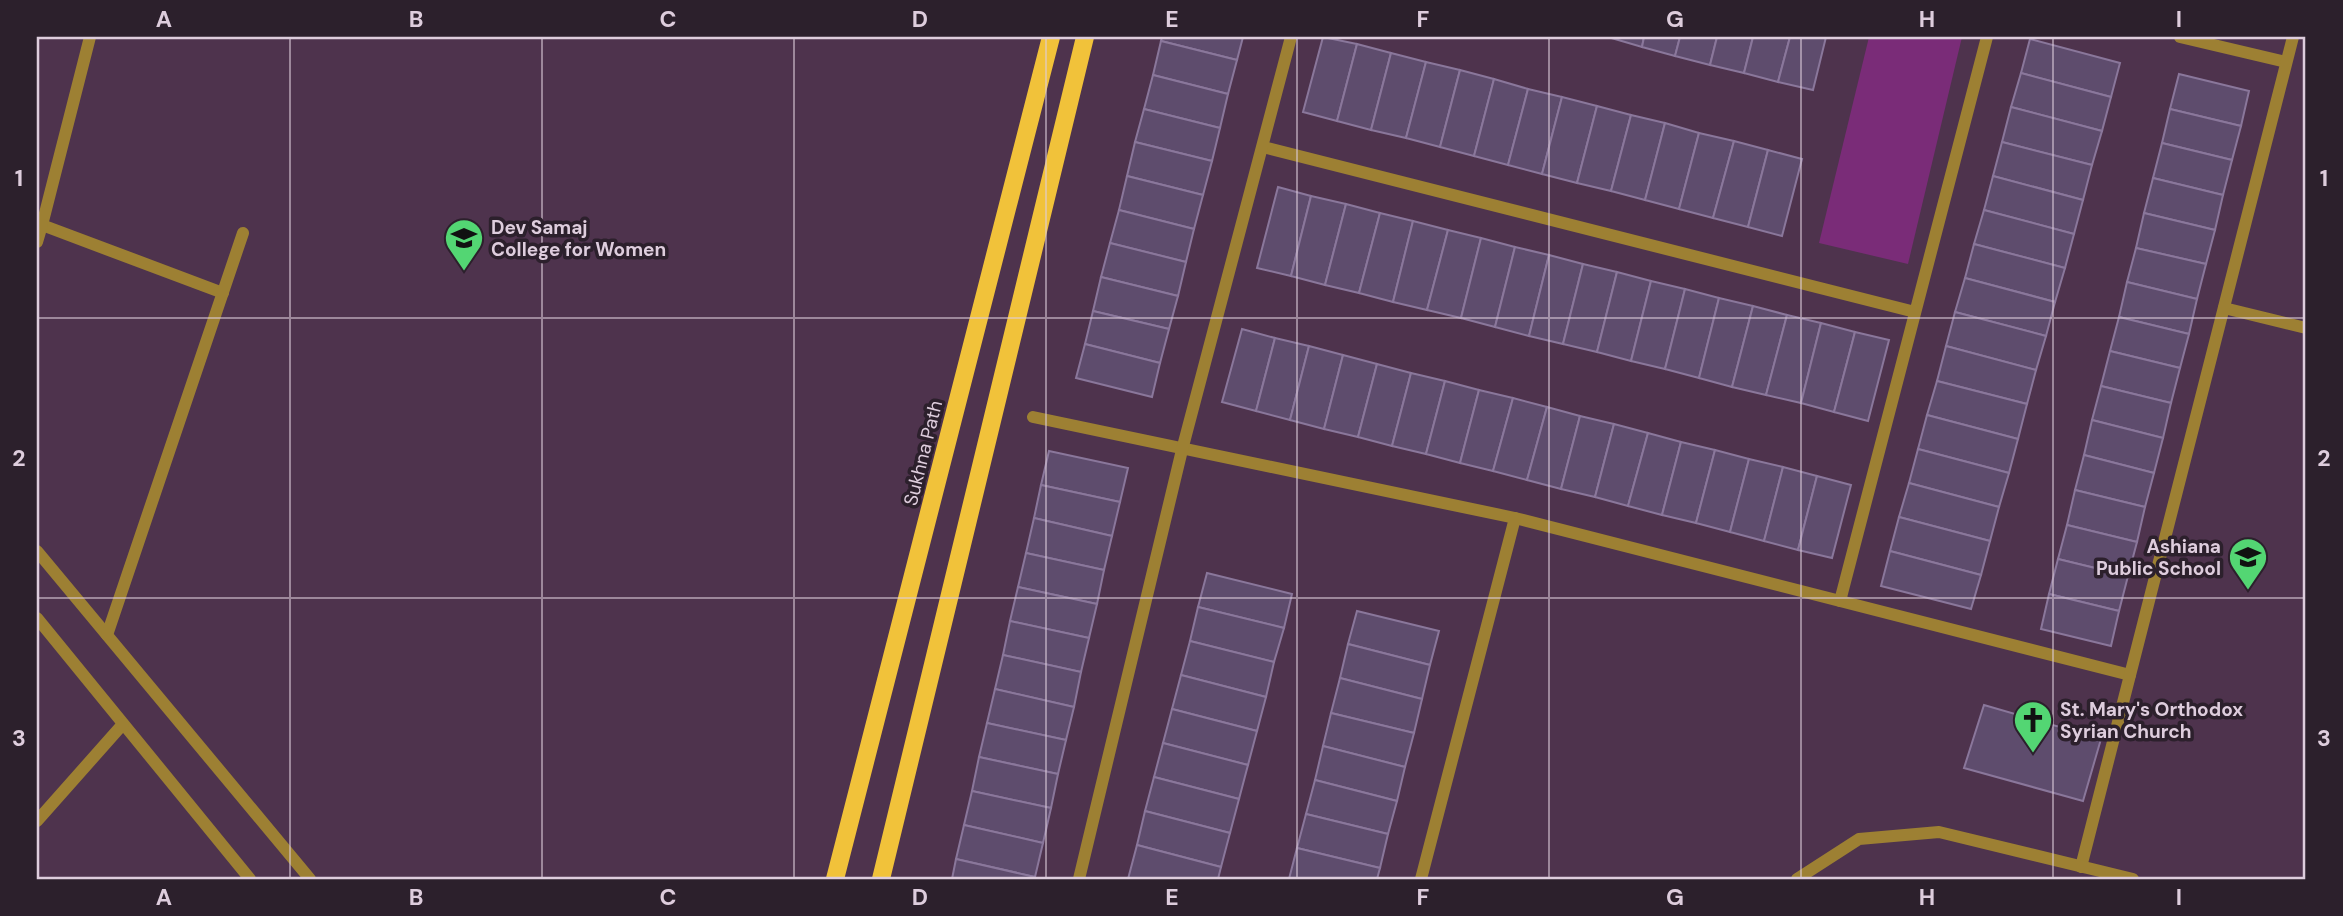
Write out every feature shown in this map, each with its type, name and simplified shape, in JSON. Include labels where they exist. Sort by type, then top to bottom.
[{"type":"main road","name":"Sukhna Path","points":[[835,879],[1051,37]]},
{"type":"main road","points":[[881,879],[1085,37]]},
{"type":"street","points":[[37,242],[90,37]]},
{"type":"street","points":[[1079,879],[1182,450],[1291,37]]},
{"type":"street","points":[[1840,601],[1987,37]]},
{"type":"street","points":[[2180,37],[2286,62]]},
{"type":"street","points":[[2081,867],[2293,37]]},
{"type":"street","points":[[1263,147],[1915,312]]},
{"type":"street","points":[[42,225],[223,293]]},
{"type":"street","points":[[107,635],[243,233]]},
{"type":"street","points":[[2224,308],[2306,328]]},
{"type":"street","points":[[1033,417],[1515,517],[2130,675]]},
{"type":"street","points":[[1421,879],[1515,517]]},
{"type":"street","points":[[37,551],[310,879]]},
{"type":"street","points":[[37,618],[250,879]]},
{"type":"street","points":[[37,821],[123,724]]},
{"type":"street","points":[[1797,879],[1859,839],[1939,832],[2133,879]]},
{"type":"shaded area","points":[[1869,37],[1962,37],[1908,264],[1819,243]]},
{"type":"building","points":[[1162,37],[1243,37],[1237,60],[1161,41]]},
{"type":"building","points":[[1323,37],[1357,44],[1337,121],[1303,112]]},
{"type":"building","points":[[1608,37],[1644,37],[1642,47]]},
{"type":"building","points":[[1644,37],[1680,37],[1675,56],[1642,47]]},
{"type":"building","points":[[1680,37],[1717,37],[1710,65],[1675,56]]},
{"type":"building","points":[[1717,37],[1753,37],[1744,73],[1710,65]]},
{"type":"building","points":[[1753,37],[1790,37],[1778,82],[1744,73]]},
{"type":"building","points":[[1790,37],[1826,37],[1813,90],[1778,82]]},
{"type":"building","points":[[2030,39],[2120,63],[2111,97],[2021,73]]},
{"type":"building","points":[[1161,41],[1237,60],[1228,94],[1153,75]]},
{"type":"building","points":[[1357,44],[1391,53],[1371,130],[1337,121]]},
{"type":"building","points":[[1391,53],[1426,62],[1406,138],[1371,130]]},
{"type":"building","points":[[1426,62],[1460,70],[1440,147],[1406,138]]},
{"type":"building","points":[[1460,70],[1494,79],[1474,156],[1440,147]]},
{"type":"building","points":[[2021,73],[2111,97],[2102,131],[2011,107]]},
{"type":"building","points":[[2179,74],[2249,91],[2241,126],[2170,109]]},
{"type":"building","points":[[1153,75],[1228,94],[1220,128],[1144,109]]},
{"type":"building","points":[[1494,79],[1528,89],[1508,165],[1474,156]]},
{"type":"building","points":[[1528,89],[1562,97],[1542,174],[1508,165]]},
{"type":"building","points":[[1562,97],[1597,106],[1577,183],[1542,174]]},
{"type":"building","points":[[1597,106],[1631,115],[1611,191],[1577,183]]},
{"type":"building","points":[[2011,107],[2102,131],[2092,165],[2002,142]]},
{"type":"building","points":[[1144,109],[1220,128],[1212,161],[1135,142]]},
{"type":"building","points":[[2170,109],[2241,126],[2232,160],[2162,143]]},
{"type":"building","points":[[1631,115],[1665,123],[1645,200],[1611,191]]},
{"type":"building","points":[[1665,123],[1699,133],[1679,209],[1645,200]]},
{"type":"building","points":[[1699,133],[1734,141],[1713,218],[1679,209]]},
{"type":"building","points":[[1734,141],[1768,150],[1748,227],[1713,218]]},
{"type":"building","points":[[1135,142],[1212,161],[1203,195],[1127,176]]},
{"type":"building","points":[[2002,142],[2092,165],[2083,200],[1993,176]]},
{"type":"building","points":[[2162,143],[2232,160],[2223,195],[2153,178]]},
{"type":"building","points":[[1768,150],[1802,159],[1782,236],[1748,227]]},
{"type":"building","points":[[1127,176],[1203,195],[1194,229],[1119,210]]},
{"type":"building","points":[[1993,176],[2083,200],[2074,234],[1984,210]]},
{"type":"building","points":[[2153,178],[2223,195],[2215,230],[2144,213]]},
{"type":"building","points":[[1278,187],[1311,196],[1291,276],[1257,268]]},
{"type":"building","points":[[1311,196],[1346,204],[1325,285],[1291,276]]},
{"type":"building","points":[[1346,204],[1380,213],[1359,293],[1325,285]]},
{"type":"building","points":[[1119,210],[1194,229],[1186,262],[1110,243]]},
{"type":"building","points":[[1984,210],[2074,234],[2065,268],[1974,244]]},
{"type":"building","points":[[1380,213],[1413,221],[1393,302],[1359,293]]},
{"type":"building","points":[[2144,213],[2215,230],[2206,264],[2136,248]]},
{"type":"building","points":[[1413,221],[1448,230],[1427,310],[1393,302]]},
{"type":"building","points":[[1448,230],[1481,238],[1461,318],[1427,310]]},
{"type":"building","points":[[1481,238],[1515,247],[1495,327],[1461,318]]},
{"type":"building","points":[[1110,243],[1186,262],[1178,296],[1101,277]]},
{"type":"building","points":[[1974,244],[2065,268],[2055,302],[1965,278]]},
{"type":"building","points":[[1515,247],[1549,255],[1529,336],[1495,327]]},
{"type":"building","points":[[2136,248],[2206,264],[2197,299],[2127,282]]},
{"type":"building","points":[[1549,255],[1583,264],[1563,344],[1529,336]]},
{"type":"building","points":[[1583,264],[1617,272],[1597,352],[1563,344]]},
{"type":"building","points":[[1617,272],[1651,281],[1631,361],[1597,352]]},
{"type":"building","points":[[1101,277],[1178,296],[1169,329],[1093,311]]},
{"type":"building","points":[[1965,278],[2055,302],[2046,336],[1955,312]]},
{"type":"building","points":[[1651,281],[1685,289],[1665,369],[1631,361]]},
{"type":"building","points":[[2127,282],[2197,299],[2189,334],[2119,317]]},
{"type":"building","points":[[1685,289],[1719,298],[1699,378],[1665,369]]},
{"type":"building","points":[[1719,298],[1753,306],[1732,387],[1699,378]]},
{"type":"building","points":[[1753,306],[1787,315],[1766,395],[1732,387]]},
{"type":"building","points":[[1093,311],[1169,329],[1160,363],[1085,344]]},
{"type":"building","points":[[1955,312],[2046,336],[2036,370],[1946,346]]},
{"type":"building","points":[[1787,315],[1821,323],[1801,403],[1766,395]]},
{"type":"building","points":[[2119,317],[2189,334],[2180,368],[2110,351]]},
{"type":"building","points":[[1821,323],[1855,332],[1834,412],[1801,403]]},
{"type":"building","points":[[1242,329],[1275,338],[1256,411],[1222,402]]},
{"type":"building","points":[[1855,332],[1889,340],[1868,421],[1834,412]]},
{"type":"building","points":[[1275,338],[1309,346],[1290,420],[1256,411]]},
{"type":"building","points":[[1085,344],[1160,363],[1152,397],[1076,378]]},
{"type":"building","points":[[1309,346],[1343,355],[1324,429],[1290,420]]},
{"type":"building","points":[[1946,346],[2036,370],[2027,404],[1937,381]]},
{"type":"building","points":[[2110,351],[2180,368],[2171,403],[2101,386]]},
{"type":"building","points":[[1343,355],[1377,364],[1358,437],[1324,429]]},
{"type":"building","points":[[1377,364],[1411,373],[1392,446],[1358,437]]},
{"type":"building","points":[[1411,373],[1445,381],[1426,454],[1392,446]]},
{"type":"building","points":[[1445,381],[1479,390],[1460,463],[1426,454]]},
{"type":"building","points":[[1937,381],[2027,404],[2018,439],[1927,415]]},
{"type":"building","points":[[2101,386],[2171,403],[2163,438],[2092,420]]},
{"type":"building","points":[[1479,390],[1513,398],[1493,471],[1460,463]]},
{"type":"building","points":[[1513,398],[1547,407],[1527,480],[1493,471]]},
{"type":"building","points":[[1547,407],[1580,416],[1561,489],[1527,480]]},
{"type":"building","points":[[1927,415],[2018,439],[2009,473],[1918,449]]},
{"type":"building","points":[[1580,416],[1614,424],[1595,497],[1561,489]]},
{"type":"building","points":[[2092,420],[2163,438],[2154,473],[2084,455]]},
{"type":"building","points":[[1614,424],[1648,433],[1628,506],[1595,497]]},
{"type":"building","points":[[1648,433],[1681,442],[1662,515],[1628,506]]},
{"type":"building","points":[[1681,442],[1715,450],[1696,523],[1662,515]]},
{"type":"building","points":[[1918,449],[2009,473],[1999,507],[1909,483]]},
{"type":"building","points":[[1715,450],[1749,459],[1730,532],[1696,523]]},
{"type":"building","points":[[1049,451],[1128,468],[1120,502],[1041,485]]},
{"type":"building","points":[[2084,455],[2154,473],[2145,507],[2075,490]]},
{"type":"building","points":[[1749,459],[1783,467],[1764,541],[1730,532]]},
{"type":"building","points":[[1783,467],[1817,476],[1798,550],[1764,541]]},
{"type":"building","points":[[1817,476],[1851,485],[1832,558],[1798,550]]},
{"type":"building","points":[[1909,483],[1999,507],[1990,541],[1899,517]]},
{"type":"building","points":[[1041,485],[1120,502],[1112,536],[1034,518]]},
{"type":"building","points":[[2075,490],[2145,507],[2137,542],[2067,525]]},
{"type":"building","points":[[1899,517],[1990,541],[1981,575],[1890,551]]},
{"type":"building","points":[[1034,518],[1112,536],[1104,570],[1026,553]]},
{"type":"building","points":[[2067,525],[2137,542],[2128,576],[2058,559]]},
{"type":"building","points":[[1890,551],[1981,575],[1971,609],[1881,586]]},
{"type":"building","points":[[1026,553],[1104,570],[1097,604],[1018,587]]},
{"type":"building","points":[[2058,559],[2128,576],[2119,611],[2049,594]]},
{"type":"building","points":[[1207,573],[1292,594],[1284,628],[1198,607]]},
{"type":"building","points":[[1018,587],[1097,604],[1089,638],[1010,621]]},
{"type":"building","points":[[2049,594],[2119,611],[2111,646],[2041,629]]},
{"type":"building","points":[[1198,607],[1284,628],[1274,662],[1190,641]]},
{"type":"building","points":[[1357,611],[1439,631],[1430,665],[1348,644]]},
{"type":"building","points":[[1010,621],[1089,638],[1081,672],[1003,655]]},
{"type":"building","points":[[1190,641],[1274,662],[1266,697],[1181,675]]},
{"type":"building","points":[[1348,644],[1430,665],[1422,699],[1340,678]]},
{"type":"building","points":[[1003,655],[1081,672],[1074,707],[995,689]]},
{"type":"building","points":[[1181,675],[1266,697],[1257,731],[1172,709]]},
{"type":"building","points":[[1340,678],[1422,699],[1414,733],[1331,713]]},
{"type":"building","points":[[995,689],[1074,707],[1066,740],[987,723]]},
{"type":"building","name":"St. Mary's Orthodox Syrian Church","points":[[1984,705],[2101,739],[2083,801],[1964,768]]},
{"type":"building","points":[[1172,709],[1257,731],[1248,765],[1163,743]]},
{"type":"building","points":[[1331,713],[1414,733],[1405,767],[1323,746]]},
{"type":"building","points":[[987,723],[1066,740],[1058,774],[979,757]]},
{"type":"building","points":[[1163,743],[1248,765],[1239,799],[1154,777]]},
{"type":"building","points":[[1323,746],[1405,767],[1397,801],[1315,780]]},
{"type":"building","points":[[979,757],[1058,774],[1051,808],[972,791]]},
{"type":"building","points":[[1154,777],[1239,799],[1230,833],[1145,811]]},
{"type":"building","points":[[1315,780],[1397,801],[1388,834],[1306,814]]},
{"type":"building","points":[[972,791],[1051,808],[1043,843],[964,825]]},
{"type":"building","points":[[1145,811],[1230,833],[1221,867],[1137,845]]},
{"type":"building","points":[[1306,814],[1388,834],[1380,868],[1297,848]]},
{"type":"building","points":[[964,825],[1043,843],[1035,877],[956,859]]},
{"type":"building","points":[[1137,845],[1221,867],[1218,879],[1128,879]]},
{"type":"building","points":[[1297,848],[1380,868],[1377,879],[1289,879]]},
{"type":"building","points":[[956,859],[1035,877],[1035,879],[952,879]]},
{"type":"place","name":"Dev Samaj College for Women","points":[[464,272]]},
{"type":"place","name":"Ashiana Public School","points":[[2248,591]]},
{"type":"place","name":"St. Mary's Orthodox Syrian Church","points":[[2033,754]]}]
